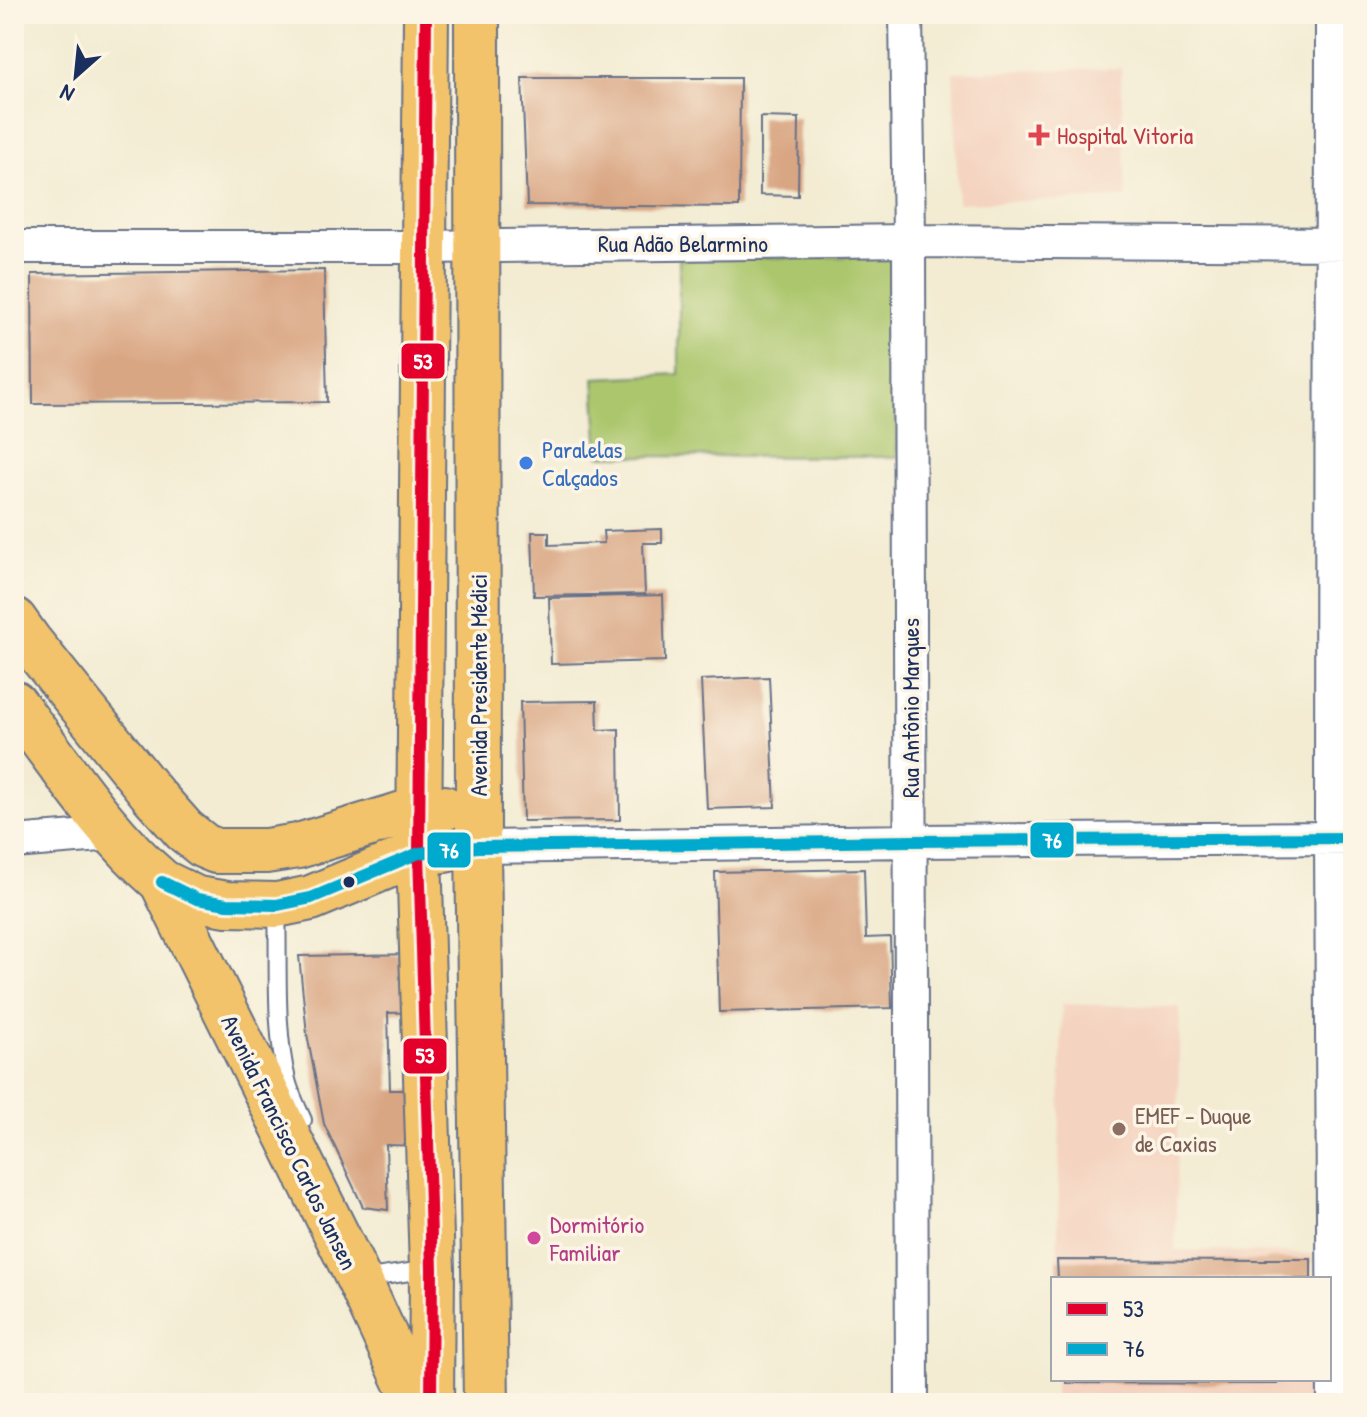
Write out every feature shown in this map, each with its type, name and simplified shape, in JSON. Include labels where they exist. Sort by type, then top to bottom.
[{"type":"main road","points":[[426,14],[419,853],[432,1269],[431,1403]]},
{"type":"main road","name":"Avenida Presidente Médici","points":[[477,14],[478,827],[486,1403]]},
{"type":"main road","points":[[19,641],[184,830],[204,846],[216,851],[287,848],[419,809],[478,827]]},
{"type":"main road","name":"Avenida Francisco Carlos Jansen","points":[[14,703],[114,834],[140,863],[162,882],[197,899],[227,904],[277,905],[311,898],[478,827]]},
{"type":"main road","name":"Avenida Francisco Carlos Jansen","points":[[162,882],[368,1274],[416,1403]]},
{"type":"street","name":"Rua Antônio Marques","points":[[906,14],[912,1403]]},
{"type":"street","points":[[1332,14],[1343,244],[1342,838],[1334,1403]]},
{"type":"street","name":"Rua Adão Belarmino","points":[[14,247],[424,247],[909,241],[1343,244]]},
{"type":"street","points":[[478,827],[911,841],[1342,838]]},
{"type":"street","points":[[14,842],[114,834]]},
{"type":"lane","points":[[277,905],[278,1013],[287,1081],[309,1134]]},
{"type":"lane","points":[[368,1274],[432,1269]]},
{"type":"shaded area","name":"Hospital Vitoria","points":[[1121,68],[1126,198],[958,203],[953,72]]},
{"type":"shaded area","name":"EMEF - Duque de Caxias","points":[[1062,1004],[1180,1007],[1175,1250],[1312,1254],[1311,1277],[1057,1277]]},
{"type":"shaded area","points":[[1055,1381],[1310,1381],[1309,1403],[1055,1401]]},
{"type":"green space","points":[[892,256],[897,457],[599,456],[594,378],[679,374],[679,259]]},
{"type":"building","points":[[522,78],[740,78],[739,207],[527,205]]},
{"type":"building","points":[[760,117],[799,118],[798,196],[760,195]]},
{"type":"building","points":[[324,270],[327,402],[33,404],[32,274]]},
{"type":"building","points":[[662,529],[662,543],[643,543],[645,594],[534,596],[532,532],[549,532],[549,545],[604,543],[603,531]]},
{"type":"building","points":[[663,595],[665,661],[551,664],[549,598]]},
{"type":"building","points":[[769,677],[775,807],[707,809],[701,680]]},
{"type":"building","points":[[597,701],[598,730],[619,729],[620,820],[523,821],[520,702]]},
{"type":"building","points":[[864,869],[866,938],[890,937],[892,1008],[719,1012],[715,872]]},
{"type":"building","points":[[422,954],[424,1012],[388,1013],[390,1090],[425,1090],[427,1146],[386,1145],[388,1210],[363,1207],[324,1124],[307,1034],[299,956]]},
{"type":"building","points":[[1311,1259],[1311,1277],[1058,1277],[1057,1260]]},
{"type":"building","points":[[1067,1381],[1278,1381],[1278,1384]]},
{"type":"transit line","name":"53","points":[[426,14],[419,853],[432,1269],[431,1403]]},
{"type":"transit line","name":"76","points":[[162,882],[197,899],[227,904],[277,905],[311,898],[419,853],[478,847],[1353,838]]},
{"type":"place","name":"Hospital Vitoria","points":[[1039,135]]},
{"type":"place","name":"Paralelas Calçados","points":[[526,463]]},
{"type":"place","name":"EMEF - Duque de Caxias","points":[[1119,1129]]},
{"type":"place","name":"Dormitório Familiar","points":[[534,1238]]}]
